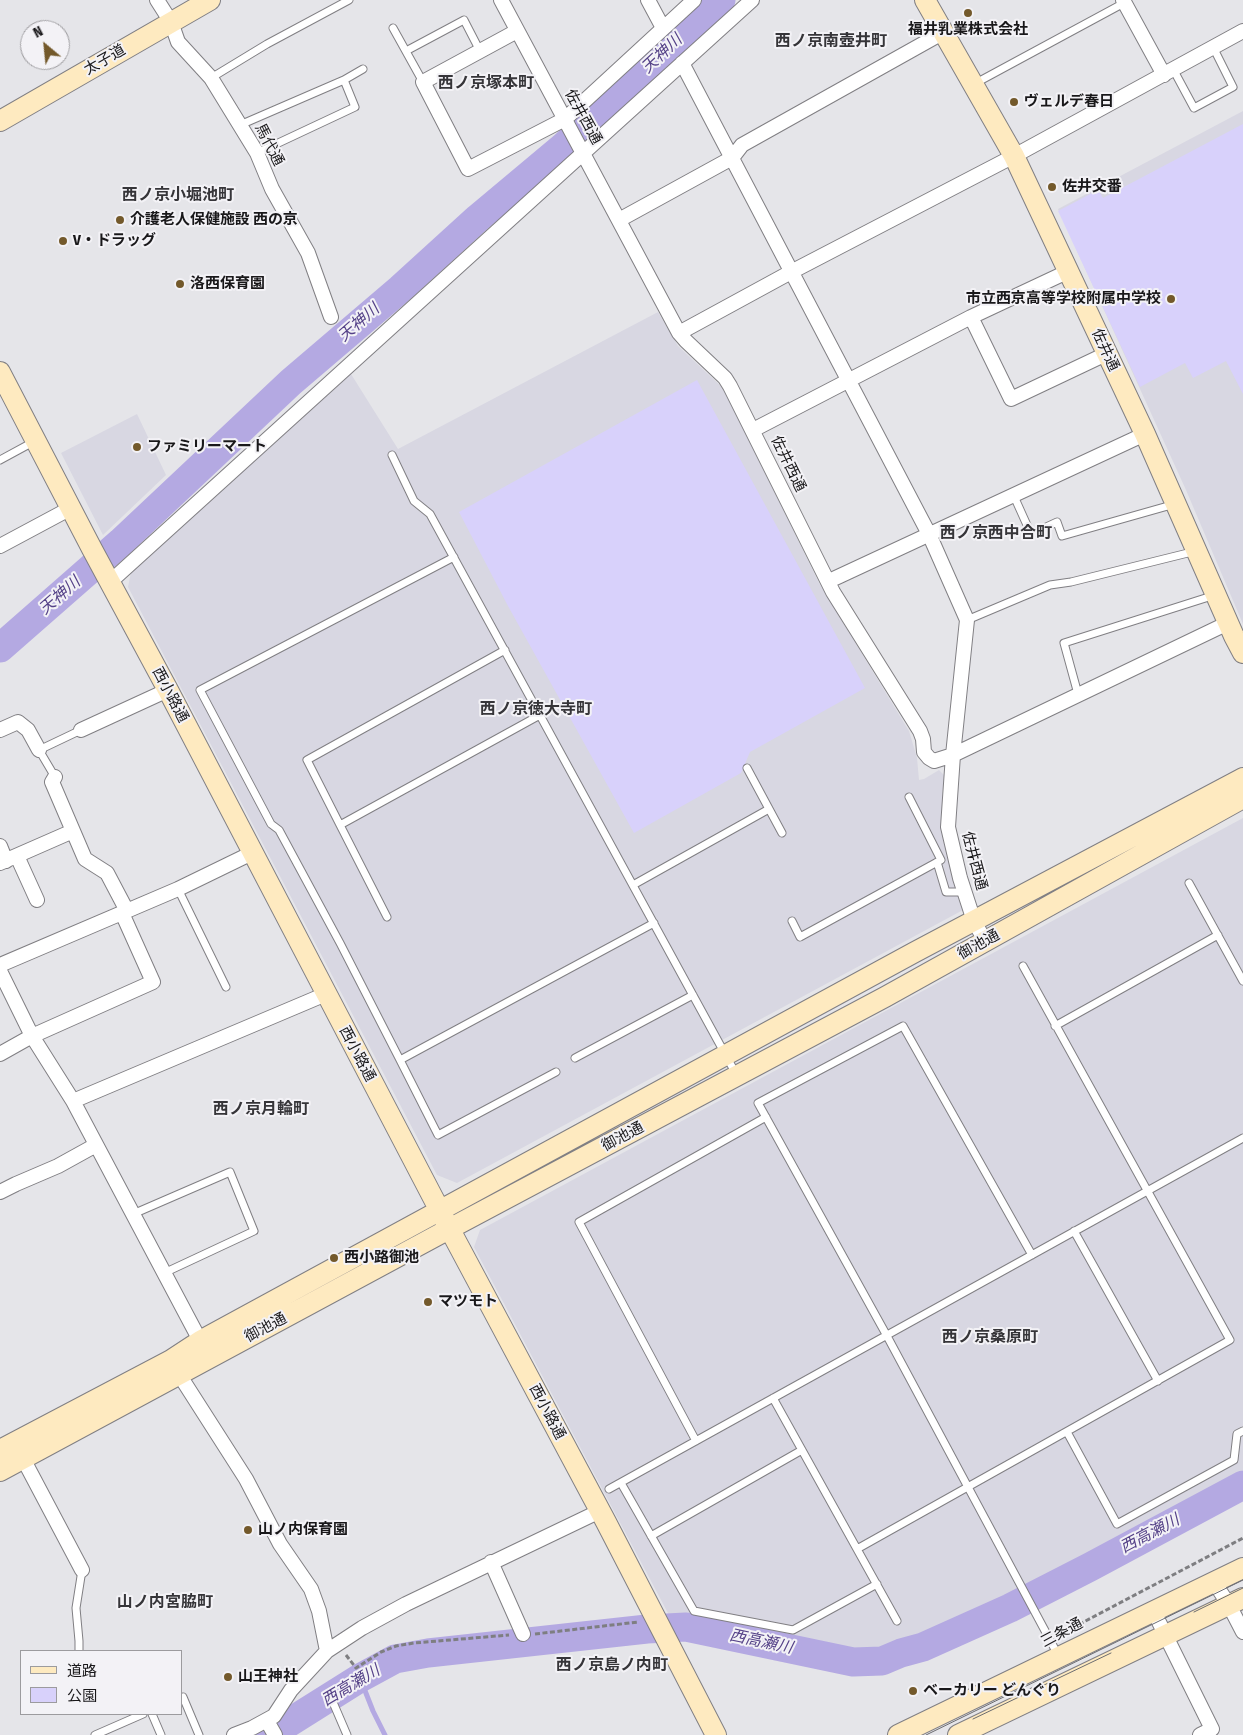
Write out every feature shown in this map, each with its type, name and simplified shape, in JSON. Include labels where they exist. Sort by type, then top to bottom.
[{"type":"street","name":"馬代通","points":[[157,0],[171,22],[178,42],[211,78],[257,153],[272,189],[308,253],[331,316]]},
{"type":"street","name":"太子道","points":[[0,121],[210,0]]},
{"type":"street","name":"佐井西通","points":[[501,0],[679,333],[725,378],[828,581],[920,731],[924,752],[934,761],[953,755],[948,827],[974,921],[985,942]]},
{"type":"street","points":[[648,0],[663,28]]},
{"type":"street","points":[[517,31],[423,82],[468,169],[565,119],[694,0]]},
{"type":"street","points":[[107,576],[581,148],[682,64],[752,0]]},
{"type":"street","name":"佐井通","points":[[925,0],[1014,156],[1145,434],[1243,653]]},
{"type":"street","points":[[1124,1],[1168,72]]},
{"type":"street","points":[[679,333],[791,272],[1014,156],[1243,31]]},
{"type":"street","points":[[619,220],[732,158],[742,145],[944,32]]},
{"type":"street","points":[[682,64],[929,534],[968,620],[953,755]]},
{"type":"street","points":[[753,430],[972,316],[1069,271]]},
{"type":"street","points":[[972,316],[1011,399],[1106,354]]},
{"type":"street","name":"西小路通","points":[[0,372],[444,1220],[600,1511],[655,1625],[716,1735]]},
{"type":"street","points":[[828,581],[1145,434]]},
{"type":"street","points":[[0,546],[71,508]]},
{"type":"street","points":[[953,755],[1228,623]]},
{"type":"street","points":[[81,730],[168,690]]},
{"type":"street","points":[[0,730],[18,722],[28,730],[39,750]]},
{"type":"street","points":[[0,1054],[32,1036],[153,982],[107,873],[85,859],[52,782],[55,777]]},
{"type":"street","name":"御池通","points":[[0,1470],[12,1450],[175,1367],[444,1220],[725,1055],[1243,778]]},
{"type":"street","name":"御池通","points":[[444,1220],[736,1076],[885,997],[1243,798]]},
{"type":"street","points":[[8,860],[73,831]]},
{"type":"street","points":[[0,846],[37,900]]},
{"type":"street","points":[[0,965],[178,889],[252,853]]},
{"type":"street","points":[[0,970],[32,1036],[73,1101],[205,1350]]},
{"type":"street","points":[[73,1101],[326,994]]},
{"type":"street","points":[[0,1192],[58,1166],[96,1145]]},
{"type":"street","points":[[175,1367],[246,1480],[280,1544],[311,1589],[319,1611],[326,1652]]},
{"type":"street","points":[[12,1450],[82,1570]]},
{"type":"street","points":[[234,1735],[270,1727],[274,1716],[291,1690],[326,1652],[380,1618],[491,1562],[600,1511]]},
{"type":"street","points":[[491,1562],[525,1634]]},
{"type":"street","name":"三条通","points":[[898,1735],[1243,1568]]},
{"type":"street","points":[[1214,1582],[1236,1601],[1243,1632]]},
{"type":"street","points":[[958,1735],[1236,1601]]},
{"type":"street","points":[[1154,1612],[1212,1729],[1200,1735]]},
{"type":"lane","points":[[211,78],[268,44],[349,0]]},
{"type":"lane","points":[[973,84],[1124,1]]},
{"type":"lane","points":[[406,51],[464,20],[480,51]]},
{"type":"lane","points":[[393,28],[423,82]]},
{"type":"lane","points":[[1168,72],[1194,108],[1233,87],[1213,47]]},
{"type":"lane","points":[[240,125],[344,80],[363,69]]},
{"type":"lane","points":[[257,153],[355,107],[344,80]]},
{"type":"lane","points":[[0,460],[36,441]]},
{"type":"lane","points":[[392,455],[414,501],[430,514],[454,557],[736,1076]]},
{"type":"lane","points":[[1013,494],[1031,534],[1057,522],[1062,536],[1176,504]]},
{"type":"lane","points":[[968,620],[1050,585],[1071,582],[1196,551]]},
{"type":"lane","points":[[454,557],[200,690],[271,824],[279,830],[340,943],[438,1135],[556,1072]]},
{"type":"lane","points":[[1078,694],[1064,643],[1215,594]]},
{"type":"lane","points":[[387,917],[307,760],[505,650]]},
{"type":"lane","points":[[340,825],[540,715]]},
{"type":"lane","points":[[55,777],[39,750],[81,730]]},
{"type":"lane","points":[[747,768],[782,834]]},
{"type":"lane","points":[[792,921],[800,937],[941,860],[909,797]]},
{"type":"lane","points":[[633,885],[769,810]]},
{"type":"lane","points":[[937,862],[946,892],[965,892]]},
{"type":"lane","points":[[1189,882],[1243,981]]},
{"type":"lane","points":[[178,889],[226,987]]},
{"type":"lane","points":[[400,1060],[654,923]]},
{"type":"lane","points":[[1055,1026],[1218,935]]},
{"type":"lane","points":[[857,1549],[1230,1340],[1023,966]]},
{"type":"lane","points":[[575,1058],[693,995]]},
{"type":"lane","points":[[1032,1255],[904,1026],[758,1103],[887,1336],[1060,1657]]},
{"type":"lane","points":[[696,1442],[578,1222],[766,1117]]},
{"type":"lane","points":[[609,1490],[1243,1138]]},
{"type":"lane","points":[[133,1214],[230,1172],[254,1231],[164,1273]]},
{"type":"lane","points":[[1074,1231],[1158,1381]]},
{"type":"lane","points":[[773,1398],[897,1620]]},
{"type":"lane","points":[[1067,1432],[1117,1524],[1234,1460],[1237,1434],[1243,1430]]},
{"type":"lane","points":[[651,1536],[802,1450]]},
{"type":"lane","points":[[621,1483],[694,1611],[793,1630],[877,1584]]},
{"type":"lane","points":[[79,1650],[80,1640],[76,1608],[82,1570]]},
{"type":"lane","points":[[183,1697],[199,1735]]},
{"type":"lane","points":[[332,1700],[347,1735]]},
{"type":"lane","points":[[95,1735],[141,1715]]},
{"type":"lane","points":[[152,1715],[161,1735]]},
{"type":"path","name":"三条通","points":[[1050,1639],[1243,1538]]},
{"type":"path","points":[[339,1644],[356,1668],[381,1652],[396,1646],[414,1643],[655,1625]]},
{"type":"shaded area","name":"市立西京高等学校附属中学校","points":[[1243,111],[1243,624],[1186,490],[1058,209]]},
{"type":"shaded area","points":[[658,312],[678,346],[724,389],[819,583],[909,731],[917,758],[919,780],[939,770],[944,775],[942,827],[963,910],[457,1183],[437,1175],[128,587],[131,572],[351,374],[398,449]]},
{"type":"shaded area","points":[[137,414],[166,475],[103,535],[61,453]]},
{"type":"shaded area","points":[[1243,818],[1243,1470],[1034,1584],[886,1648],[846,1649],[690,1614],[669,1615],[474,1247],[480,1230]]},
{"type":"green space","name":"市立西京高等学校附属中学校","points":[[1243,124],[1243,394],[1226,361],[1193,378],[1185,363],[1140,387],[1058,211],[1098,190],[1103,198]]},
{"type":"green space","points":[[697,380],[865,688],[750,752],[741,773],[634,833],[508,606],[459,512]]},
{"type":"waterway","name":"天神川","points":[[0,648],[121,542],[291,382],[400,289],[478,218],[564,146],[721,0]]},
{"type":"waterway","name":"西高瀬川","points":[[259,1735],[282,1727],[360,1678],[395,1659],[428,1653],[647,1629],[686,1627],[853,1662],[882,1661],[923,1647],[1010,1608],[1243,1485]]},
{"type":"waterway","points":[[360,1678],[385,1735]]},
{"type":"tram line","points":[[926,1735],[1243,1580]]},
{"type":"tram line","points":[[1194,1612],[1243,1588]]},
{"type":"tram line","points":[[973,1719],[1111,1653]]},
{"type":"place","name":"福井乳業株式会社","points":[[968,13]]},
{"type":"place","name":"ヴェルデ春日","points":[[1014,102]]},
{"type":"place","name":"佐井交番","points":[[1052,187]]},
{"type":"place","name":"介護老人保健施設 西の京","points":[[120,220]]},
{"type":"place","name":"V・ドラッグ","points":[[63,241]]},
{"type":"place","name":"洛西保育園","points":[[180,284]]},
{"type":"place","name":"市立西京高等学校附属中学校","points":[[1171,299]]},
{"type":"place","name":"ファミリーマート","points":[[137,447]]},
{"type":"place","name":"西小路御池","points":[[334,1258]]},
{"type":"place","name":"マツモト","points":[[428,1302]]},
{"type":"place","name":"山ノ内保育園","points":[[248,1530]]},
{"type":"place","name":"山王神社","points":[[228,1677]]},
{"type":"place","name":"ベーカリー どんぐり","points":[[913,1691]]},
{"type":"district","name":"西ノ京南壺井町","points":[[831,42]]},
{"type":"district","name":"西ノ京塚本町","points":[[486,84]]},
{"type":"district","name":"西ノ京小堀池町","points":[[178,196]]},
{"type":"district","name":"西ノ京西中合町","points":[[996,534]]},
{"type":"district","name":"西ノ京徳大寺町","points":[[536,710]]},
{"type":"district","name":"西ノ京月輪町","points":[[261,1110]]},
{"type":"district","name":"西ノ京桑原町","points":[[990,1338]]},
{"type":"district","name":"山ノ内宮脇町","points":[[165,1603]]},
{"type":"district","name":"西ノ京島ノ内町","points":[[612,1666]]}]
